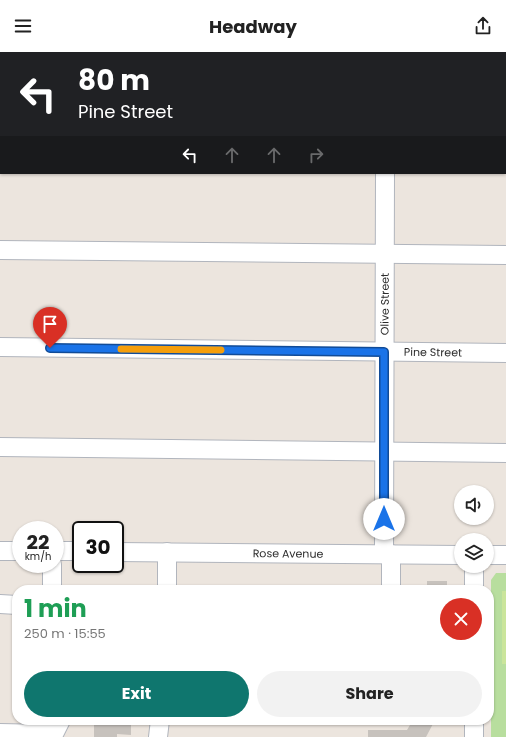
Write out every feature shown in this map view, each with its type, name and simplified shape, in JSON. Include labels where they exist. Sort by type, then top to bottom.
[{"type":"street","name":"Olive Street","points":[[385,174],[383,452],[387,554],[390,585]]},
{"type":"street","points":[[0,250],[506,255]]},
{"type":"street","name":"Pine Street","points":[[0,347],[506,353]]},
{"type":"street","points":[[0,447],[506,453]]},
{"type":"street","points":[[0,551],[12,551]]},
{"type":"street","name":"Rose Avenue","points":[[124,552],[454,555]]},
{"type":"street","points":[[167,552],[167,585]]},
{"type":"street","points":[[494,555],[506,555]]},
{"type":"street","points":[[52,573],[52,585]]},
{"type":"street","points":[[474,573],[474,585]]},
{"type":"street","points":[[0,604],[12,604]]},
{"type":"street","points":[[0,734],[42,727],[54,734],[58,725]]},
{"type":"street","points":[[158,737],[159,725]]},
{"type":"street","points":[[474,725],[474,737]]},
{"type":"green space","points":[[496,573],[506,573],[506,737],[491,737],[491,725],[494,725],[494,585],[491,585],[491,580]]},
{"type":"green space","points":[[502,591],[506,591],[506,664],[502,664]]},
{"type":"building","points":[[427,581],[447,581],[447,585],[427,585]]},
{"type":"building","points":[[94,725],[131,725],[131,735],[117,734],[117,737],[94,737]]},
{"type":"building","points":[[410,725],[432,725],[426,737],[368,737],[368,730],[407,730]]},
{"type":"slow traffic","points":[[121,349],[221,350]]},
{"type":"route","points":[[50,348],[384,352],[384,519]]}]
